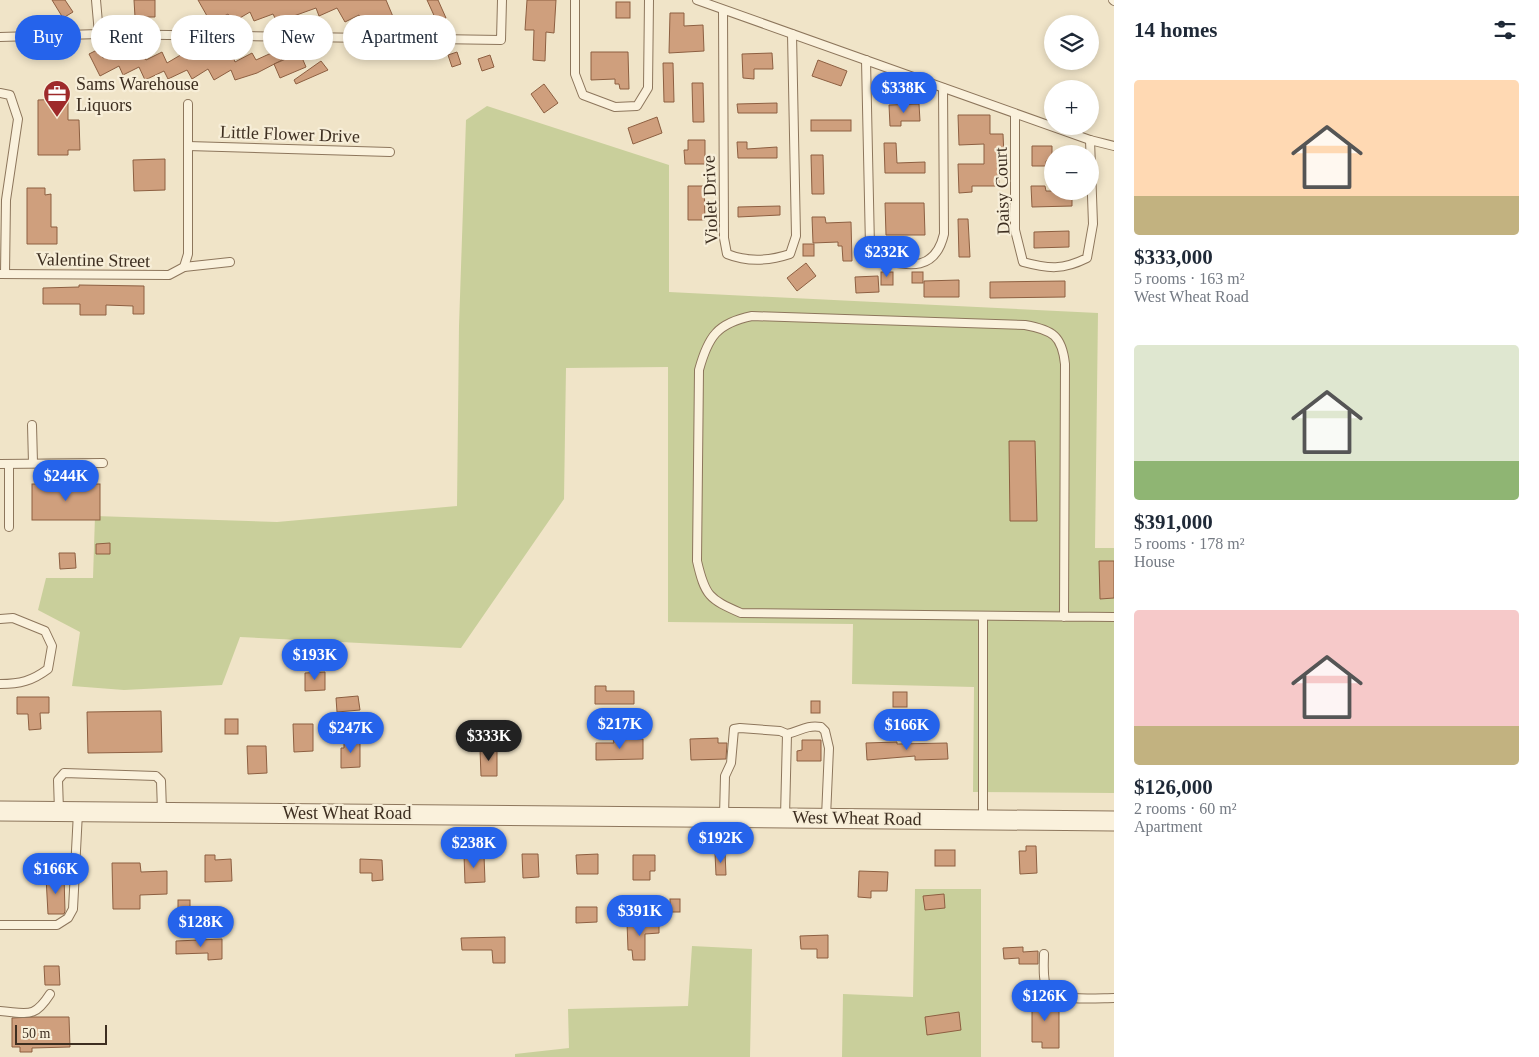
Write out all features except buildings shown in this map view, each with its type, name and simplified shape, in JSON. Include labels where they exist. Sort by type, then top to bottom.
[{"type":"street","name":"West Wheat Road","points":[[0,811],[1114,821]]},
{"type":"lane","points":[[96,0],[97,15]]},
{"type":"lane","points":[[161,35],[501,40],[502,0]]},
{"type":"lane","points":[[575,0],[575,74],[583,95],[615,107],[637,106],[648,88],[649,0]]},
{"type":"lane","points":[[696,0],[1014,114],[1090,140],[1114,146]]},
{"type":"lane","name":"Violet Drive","points":[[723,10],[724,238],[727,254],[742,260],[778,258],[790,254],[796,236],[792,34]]},
{"type":"lane","points":[[0,37],[91,34]]},
{"type":"lane","points":[[866,60],[870,247],[878,259],[897,263],[919,264],[933,258],[941,248],[944,234],[943,88]]},
{"type":"lane","points":[[0,93],[10,95],[18,119],[4,195],[3,274]]},
{"type":"lane","points":[[184,267],[188,254],[188,104]]},
{"type":"lane","name":"Daisy Court","points":[[1014,114],[1015,230],[1023,262],[1045,268],[1070,267],[1087,258],[1093,224],[1090,140]]},
{"type":"lane","name":"Little Flower Drive","points":[[188,146],[390,152]]},
{"type":"lane","name":"Valentine Street","points":[[3,274],[169,276],[184,267],[230,262]]},
{"type":"lane","points":[[1064,617],[1065,364],[1064,346],[1055,336],[1043,328],[1025,325],[752,316],[732,320],[716,334],[705,349],[699,370],[697,561],[702,584],[715,602],[740,613],[1064,617],[1114,617]]},
{"type":"lane","points":[[32,425],[33,463]]},
{"type":"lane","points":[[0,464],[103,463]]},
{"type":"lane","points":[[9,464],[9,527]]},
{"type":"lane","points":[[983,616],[983,819]]},
{"type":"lane","points":[[0,619],[14,618],[45,631],[52,646],[48,669],[34,680],[18,684],[0,684]]},
{"type":"lane","points":[[724,816],[725,776],[731,763],[734,730],[740,728],[780,731],[787,734],[802,727],[812,726],[820,727],[825,731],[829,748],[826,817]]},
{"type":"lane","points":[[785,817],[787,734]]},
{"type":"lane","points":[[58,811],[58,780],[64,773],[156,776],[161,781],[162,811]]},
{"type":"lane","points":[[0,925],[57,925],[68,918],[74,910],[78,811]]},
{"type":"lane","points":[[1044,954],[1045,983],[1048,990],[1054,994],[1067,997],[1114,998]]},
{"type":"lane","points":[[0,1011],[31,1014],[41,1009],[50,994]]},
{"type":"green space","points":[[487,106],[669,165],[669,292],[1098,313],[1095,548],[1114,548],[1114,793],[973,792],[974,687],[852,684],[853,624],[668,622],[668,367],[566,368],[564,499],[461,648],[240,637],[222,685],[124,690],[72,686],[80,632],[38,610],[46,578],[93,578],[95,516],[277,522],[457,506],[459,326],[466,120]]},
{"type":"green space","points":[[915,889],[981,889],[981,1057],[842,1057],[843,994],[913,997]]},
{"type":"green space","points":[[692,946],[752,949],[750,1057],[515,1057],[515,1054],[569,1048],[568,1009],[688,1006]]},
{"type":"place","name":"Sams Warehouse Liquors","points":[[57,118]]}]
